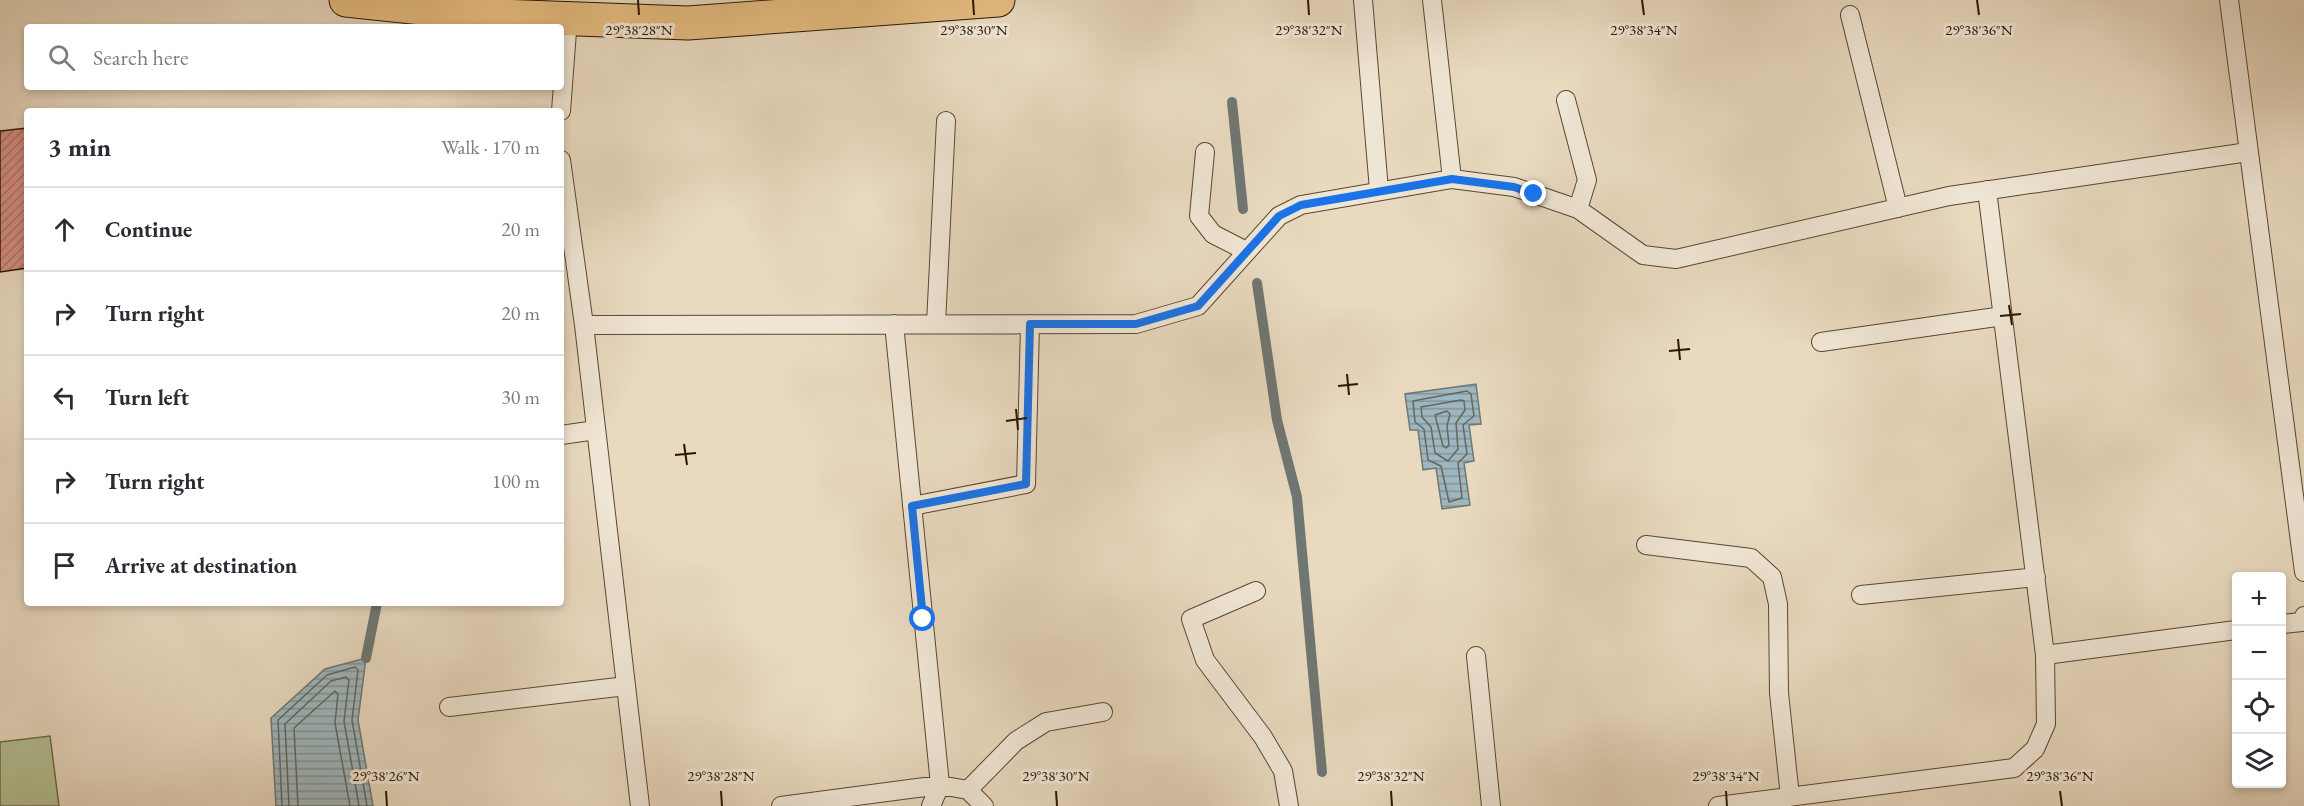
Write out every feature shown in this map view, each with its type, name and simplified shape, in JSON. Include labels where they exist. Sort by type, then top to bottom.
[{"type":"main road","points":[[346,0],[498,16],[688,23],[998,0]]},
{"type":"lane","points":[[1363,0],[1379,190]]},
{"type":"lane","points":[[1432,0],[1452,179]]},
{"type":"lane","points":[[2229,0],[2304,572]]},
{"type":"lane","points":[[1850,15],[1898,208]]},
{"type":"lane","points":[[564,71],[568,18]]},
{"type":"lane","points":[[561,108],[563,90]]},
{"type":"lane","points":[[1566,100],[1587,180],[1578,209]]},
{"type":"lane","points":[[936,324],[946,121]]},
{"type":"lane","points":[[1205,152],[1199,216],[1213,234],[1246,251]]},
{"type":"lane","points":[[584,325],[1136,324],[1198,306],[1279,216],[1301,205],[1379,190],[1452,179],[1514,187],[1578,209],[1643,255],[1676,259],[1987,190],[2248,152]]},
{"type":"lane","points":[[564,182],[584,325],[640,806]]},
{"type":"lane","points":[[1718,806],[2014,768],[2035,749],[2046,724],[2045,656],[1987,190]]},
{"type":"lane","points":[[1821,342],[2003,315]]},
{"type":"lane","points":[[894,324],[940,785],[931,806]]},
{"type":"lane","points":[[912,506],[1026,484],[1030,324]]},
{"type":"lane","points":[[564,435],[596,430]]},
{"type":"lane","points":[[1646,545],[1751,558],[1772,577],[1778,604],[1779,693],[1790,796]]},
{"type":"lane","points":[[1861,595],[2036,577]]},
{"type":"lane","points":[[1256,591],[1191,619],[1205,660],[1263,737],[1283,771],[1289,806]]},
{"type":"lane","points":[[2286,623],[2303,620]]},
{"type":"lane","points":[[2045,656],[2232,631]]},
{"type":"lane","points":[[1476,656],[1491,806]]},
{"type":"lane","points":[[448,707],[626,686]]},
{"type":"lane","points":[[968,790],[1016,741],[1046,722],[1103,712]]},
{"type":"lane","points":[[781,806],[940,785],[968,790],[984,806]]},
{"type":"green space","points":[[50,736],[59,806],[0,806],[0,742]]},
{"type":"water","points":[[1476,384],[1481,424],[1469,425],[1474,461],[1464,463],[1470,505],[1442,509],[1436,468],[1423,470],[1418,430],[1410,430],[1405,394]]},
{"type":"water","points":[[366,658],[358,720],[373,806],[276,806],[271,718],[325,669]]},
{"type":"building","points":[[24,128],[24,268],[0,272],[0,131]]},
{"type":"waterway","points":[[1232,102],[1243,209]]},
{"type":"waterway","points":[[1257,283],[1277,420],[1297,497],[1322,772]]},
{"type":"waterway","points":[[366,658],[376,606]]},
{"type":"route","points":[[923,619],[912,506],[1026,484],[1030,324],[1136,324],[1198,306],[1279,216],[1301,205],[1452,179],[1514,187],[1534,194]]}]
